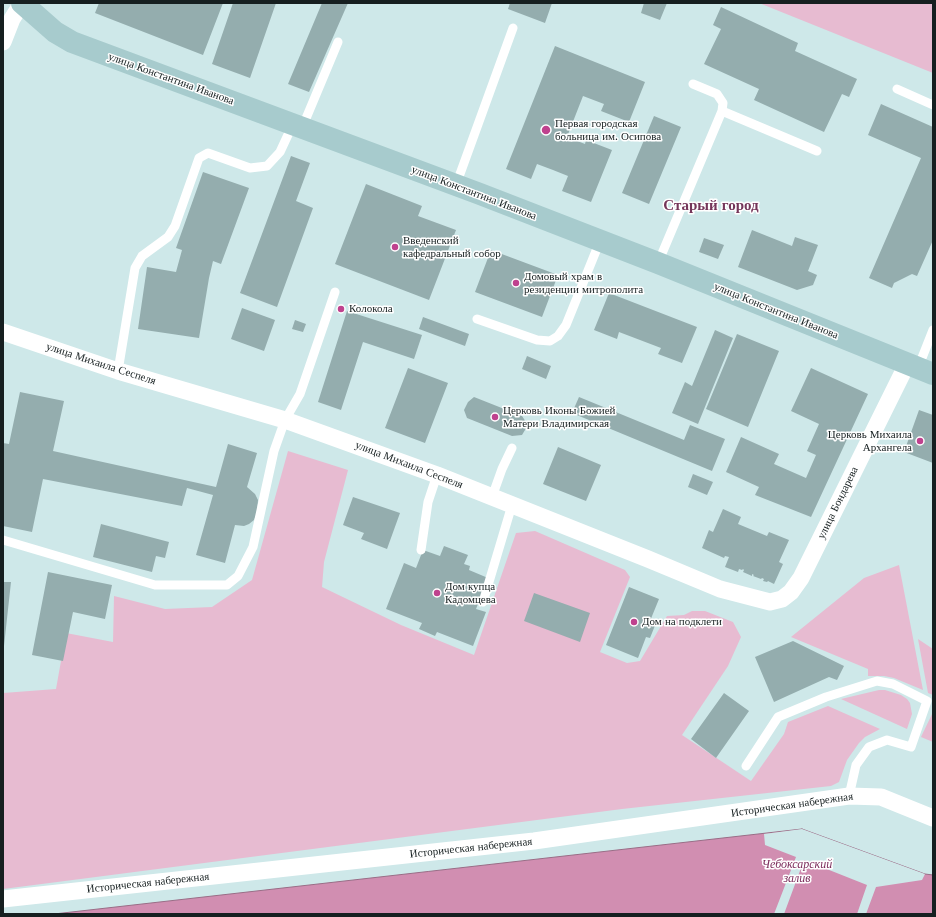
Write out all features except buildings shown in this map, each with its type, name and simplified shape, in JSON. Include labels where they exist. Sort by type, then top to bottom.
[{"type":"street","points":[[3,42],[12,19],[22,3]]},
{"type":"street","name":"улица Константина Иванова","points":[[22,3],[55,32],[72,42],[456,185],[658,263],[919,369]]},
{"type":"street","name":"улица Михаила Сеспеля","points":[[3,332],[118,371],[285,420],[437,475],[720,589],[770,602],[782,599],[791,592],[801,578]]},
{"type":"street","name":"улица Бондарева","points":[[801,578],[919,369]]},
{"type":"street","name":"Историческая набережная","points":[[3,899],[534,841],[849,796],[881,797],[933,818]]},
{"type":"lane","points":[[456,185],[513,28]]},
{"type":"lane","points":[[118,371],[135,268],[142,256],[168,237],[175,226],[199,158],[208,153],[250,168],[267,166],[280,152],[297,126],[338,42]]},
{"type":"lane","points":[[658,263],[722,111],[723,102],[717,94],[693,84]]},
{"type":"lane","points":[[897,89],[933,105]]},
{"type":"lane","points":[[722,111],[817,151]]},
{"type":"lane","points":[[477,319],[537,340],[550,341],[558,336],[566,325],[600,241]]},
{"type":"lane","points":[[3,540],[155,585],[227,585],[238,576],[253,547],[274,451],[285,420],[300,394],[335,292]]},
{"type":"lane","name":"улица Бондарева","points":[[919,369],[933,330]]},
{"type":"lane","points":[[492,497],[502,469],[512,448]]},
{"type":"lane","points":[[420,550],[428,502],[437,475]]},
{"type":"lane","points":[[484,602],[512,505]]},
{"type":"lane","points":[[746,766],[778,717],[826,697],[877,681],[893,684],[927,701],[911,747],[887,740],[869,747],[856,765],[849,796]]},
{"type":"shaded area","points":[[759,3],[933,3],[933,73]]},
{"type":"shaded area","points":[[288,451],[348,470],[324,562],[322,587],[401,625],[474,655],[516,533],[535,531],[625,570],[630,577],[600,652],[627,663],[640,661],[667,616],[684,615],[692,611],[705,611],[733,622],[741,637],[728,666],[682,735],[751,781],[784,734],[788,722],[828,706],[880,729],[865,737],[859,743],[847,760],[839,782],[831,786],[622,809],[3,889],[3,693],[56,689],[66,633],[113,642],[114,596],[165,609],[212,607],[252,580]]},
{"type":"shaded area","points":[[899,565],[923,690],[894,678],[884,676],[868,676],[868,669],[791,637],[864,578]]},
{"type":"shaded area","points":[[918,639],[933,649],[933,695],[928,693]]},
{"type":"shaded area","points":[[879,690],[885,690],[901,695],[910,703],[912,714],[907,729],[841,699]]},
{"type":"shaded area","points":[[933,712],[933,742],[921,737]]},
{"type":"water","name":"Чебоксарский залив","points":[[802,829],[925,874],[933,875],[933,914],[54,914]]},
{"type":"pier","points":[[802,829],[925,874],[922,880],[876,887],[866,914],[857,914],[867,885],[804,860],[784,914],[774,914],[796,857],[765,845],[764,834]]},
{"type":"place","name":"Первая городская больница им. Осипова","points":[[546,130]]},
{"type":"place","name":"Введенский кафедральный собор","points":[[395,247]]},
{"type":"place","name":"Домовый храм в резиденции митрополита","points":[[516,283]]},
{"type":"place","name":"Колокола","points":[[341,309]]},
{"type":"place","name":"Церковь Иконы Божией Матери Владимирская","points":[[495,417]]},
{"type":"place","name":"Церковь Михаила Архангела","points":[[920,441]]},
{"type":"place","name":"Дом купца Кадомцева","points":[[437,593]]},
{"type":"place","name":"Дом на подклети","points":[[634,622]]},
{"type":"district","name":"Старый город","points":[[711,206]]}]
